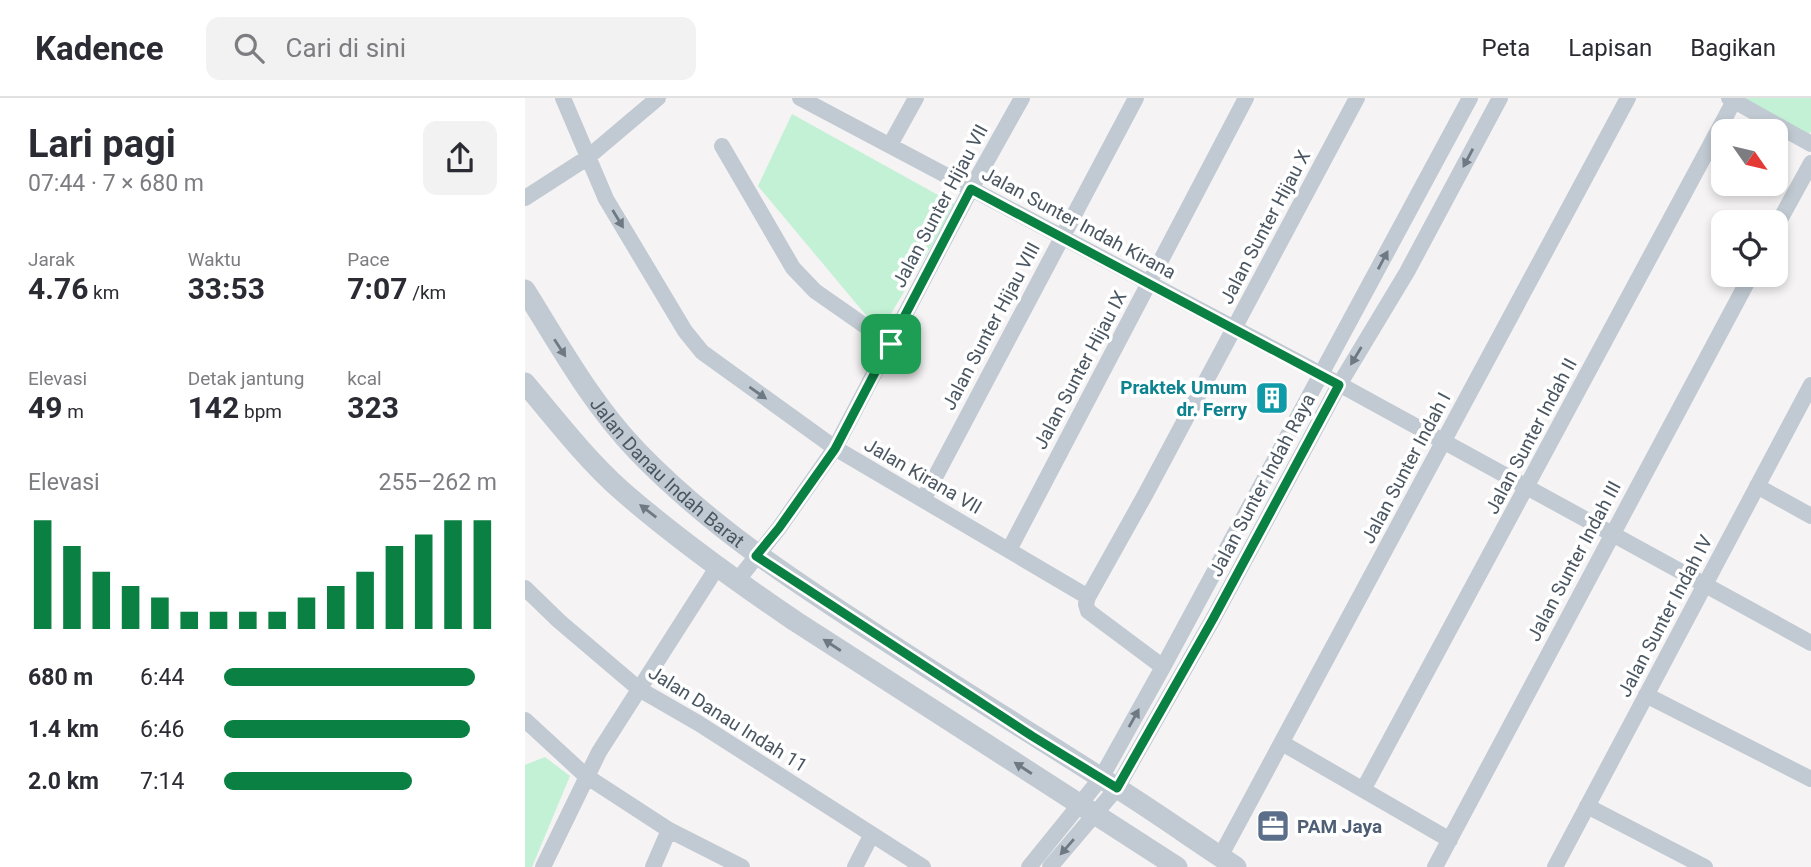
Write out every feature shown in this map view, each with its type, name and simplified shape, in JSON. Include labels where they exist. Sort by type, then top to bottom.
[{"type":"street","name":"Jalan Kirana VII","points":[[563,98],[606,199],[694,343],[708,358],[835,449],[1088,597],[1088,611],[1163,667]]},
{"type":"street","points":[[525,198],[587,158],[658,98]]},
{"type":"street","points":[[890,145],[916,98]]},
{"type":"street","name":"Jalan Sunter Hijau VII","points":[[737,581],[779,528],[835,449],[971,189],[1022,98]]},
{"type":"street","name":"Jalan Sunter Hijau VIII","points":[[923,500],[1136,98]]},
{"type":"street","name":"Jalan Sunter Hijau IX","points":[[1009,550],[1246,98]]},
{"type":"street","name":"Jalan Sunter Hijau X","points":[[1088,597],[1357,98]]},
{"type":"street","name":"Jalan Sunter Indah Raya","points":[[1109,783],[1163,667],[1470,98]]},
{"type":"street","name":"Jalan Sunter Indah Raya","points":[[1088,809],[1109,783],[1213,619],[1339,385],[1407,272],[1500,98]]},
{"type":"street","name":"Jalan Sunter Indah I","points":[[1228,862],[1282,743],[1627,98]]},
{"type":"street","name":"Jalan Sunter Indah II","points":[[1363,790],[1528,488],[1732,99],[1811,144]]},
{"type":"street","name":"Jalan Sunter Indah Kirana","points":[[807,100],[1322,375],[1811,643]]},
{"type":"street","points":[[722,146],[793,268],[815,291],[891,344]]},
{"type":"street","points":[[1785,210],[1811,163]]},
{"type":"street","name":"Jalan Sunter Indah III","points":[[1435,867],[1745,287]]},
{"type":"street","name":"Jalan Danau Indah Barat","points":[[525,290],[592,398],[615,426],[637,451],[695,506],[756,556],[1228,862]]},
{"type":"street","name":"Jalan Danau Indah Barat","points":[[525,383],[581,450],[622,491],[737,581],[1177,867]]},
{"type":"street","name":"Jalan Sunter Indah IV","points":[[1555,867],[1757,486],[1809,395]]},
{"type":"street","points":[[1757,486],[1811,516]]},
{"type":"street","points":[[543,867],[586,776],[718,566]]},
{"type":"street","name":"Jalan Danau Indah 11","points":[[525,588],[559,621],[639,689],[698,723],[923,867]]},
{"type":"street","points":[[1646,695],[1811,779]]},
{"type":"street","points":[[525,720],[531,735],[586,776],[669,830],[742,867]]},
{"type":"street","points":[[1282,743],[1450,840]]},
{"type":"street","points":[[1587,806],[1705,867]]},
{"type":"street","points":[[1029,867],[1088,809]]},
{"type":"street","points":[[1050,867],[1088,809]]},
{"type":"street","points":[[653,867],[669,830]]},
{"type":"street","points":[[855,867],[872,834]]},
{"type":"green space","points":[[1743,98],[1811,98],[1809,135],[1789,124],[1789,119],[1780,119]]},
{"type":"green space","points":[[792,114],[956,205],[880,332],[758,186]]},
{"type":"green space","points":[[545,757],[570,776],[532,867],[525,867],[525,765]]},
{"type":"place","name":"Praktek Umum dr. Ferry","points":[[1272,398]]},
{"type":"place","name":"PAM Jaya","points":[[1273,826]]},
{"type":"route","points":[[971,189],[1339,385],[1213,619],[1117,788],[1032,736],[756,556],[835,449],[891,344],[971,189]]}]
